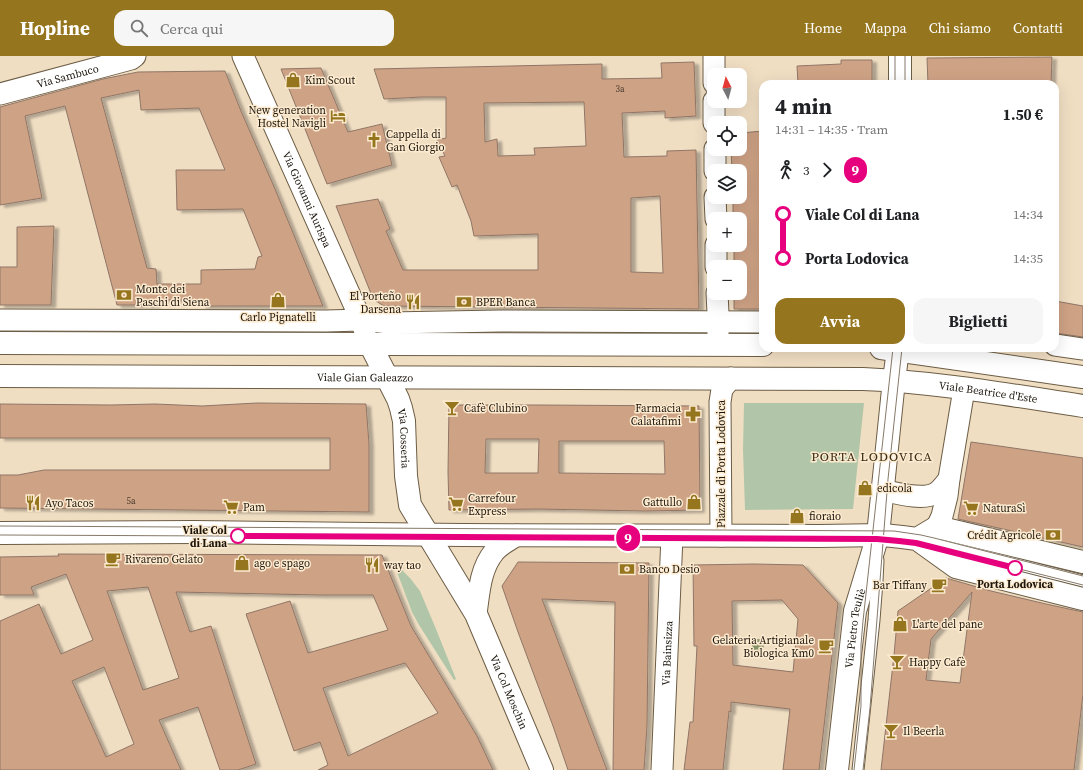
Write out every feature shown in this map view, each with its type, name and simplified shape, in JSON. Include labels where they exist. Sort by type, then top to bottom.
[{"type":"main road","points":[[900,56],[900,80]]},
{"type":"main road","points":[[0,343],[178,332],[370,344],[500,332],[584,345],[759,345]]},
{"type":"main road","name":"Via Cosseria","points":[[370,344],[401,408],[404,421],[406,476],[410,505],[428,535]]},
{"type":"main road","points":[[878,535],[894,380],[892,352]]},
{"type":"main road","points":[[912,352],[1083,377]]},
{"type":"main road","name":"Viale Gian Galeazzo","points":[[0,376],[731,378]]},
{"type":"main road","points":[[731,378],[894,380]]},
{"type":"main road","name":"Viale Beatrice d'Este","points":[[894,380],[1083,406]]},
{"type":"main road","points":[[917,539],[937,527],[1083,562]]},
{"type":"main road","points":[[0,532],[722,536]]},
{"type":"main road","name":"Via Col Moschin","points":[[428,535],[476,614],[542,770]]},
{"type":"main road","name":"Piazzale di Porta Lodovica","points":[[722,536],[878,535],[917,539],[956,567],[1083,599]]},
{"type":"main road","name":"Via Pietro Teuliè","points":[[837,770],[854,617],[878,535]]},
{"type":"street","name":"Via Sambuco","points":[[0,94],[131,59],[135,56]]},
{"type":"street","name":"Via Giovanni Aurispa","points":[[243,56],[361,320],[370,344]]},
{"type":"street","points":[[714,56],[714,68]]},
{"type":"street","points":[[717,300],[719,345]]},
{"type":"street","points":[[0,320],[178,332],[326,321],[361,320],[500,332],[584,321],[759,322]]},
{"type":"street","points":[[1059,346],[1083,349]]},
{"type":"street","name":"Piazzale di Porta Lodovica","points":[[722,536],[720,402],[722,389],[731,378]]},
{"type":"street","points":[[937,527],[942,516],[947,496],[964,389]]},
{"type":"street","points":[[882,490],[925,497],[937,493],[949,479]]},
{"type":"street","points":[[476,614],[481,582],[488,562],[495,551],[517,535]]},
{"type":"street","name":"Via Bainsizza","points":[[662,770],[672,536]]},
{"type":"lane","points":[[584,321],[584,345]]},
{"type":"lane","name":"Via Pietro Teuliè","points":[[858,770],[877,581],[878,535]]},
{"type":"lane","points":[[917,539],[1083,581]]},
{"type":"green space","points":[[744,403],[864,403],[853,509],[745,510],[743,450]]},
{"type":"green space","points":[[401,569],[420,591],[456,679],[454,680],[412,612],[397,572],[397,570]]},
{"type":"building","points":[[1052,57],[1051,80],[928,80],[927,58]]},
{"type":"building","points":[[841,60],[872,60],[872,80],[798,80],[797,66],[841,64]]},
{"type":"building","points":[[694,62],[696,116],[665,118],[665,111],[622,113],[624,157],[667,156],[667,151],[696,150],[699,309],[384,306],[376,301],[372,296],[336,206],[378,199],[390,229],[386,231],[403,270],[538,270],[538,234],[474,236],[471,221],[457,185],[452,187],[439,157],[445,156],[437,140],[446,138],[446,97],[384,99],[374,69],[602,64],[602,79],[662,78],[661,63]],"holes":[[[584,102],[586,146],[534,148],[535,155],[498,156],[497,139],[485,142],[484,103]],[[660,196],[663,273],[631,272],[631,198]]]},
{"type":"building","points":[[321,68],[348,132],[382,124],[392,165],[327,184],[281,69]]},
{"type":"building","points":[[225,71],[323,306],[202,306],[201,300],[156,300],[156,305],[117,305],[65,106],[25,116],[42,198],[0,205],[0,107],[103,79],[138,72]],"holes":[[[139,90],[141,110],[199,108],[225,170],[176,170],[177,210],[243,209],[262,256],[258,257],[255,269],[201,270],[201,284],[157,284],[156,269],[147,268],[101,98]]]},
{"type":"building","points":[[759,131],[759,309],[734,309],[734,300],[747,300],[747,260],[734,260],[734,252],[747,252],[747,212],[733,212],[733,204],[747,204],[747,164],[732,164],[731,156],[747,156],[747,132]]},
{"type":"building","points":[[54,226],[51,305],[0,305],[0,267],[17,267],[17,227]]},
{"type":"building","points":[[1059,302],[1083,306],[1083,337],[1059,334]]},
{"type":"building","points":[[257,403],[366,404],[369,444],[369,512],[0,508],[0,475],[18,475],[44,470],[330,470],[330,438],[0,438],[0,404],[155,404],[202,406]]},
{"type":"building","points":[[449,405],[699,406],[700,510],[449,510]],"holes":[[[486,439],[539,439],[538,473],[485,473]],[[559,441],[664,441],[665,474],[559,473]]]},
{"type":"building","points":[[971,442],[1083,458],[1083,547],[958,519]]},
{"type":"building","points":[[58,554],[382,555],[411,626],[477,736],[493,770],[318,770],[328,765],[320,742],[294,751],[246,614],[290,601],[308,653],[388,630],[373,595],[176,592],[190,632],[211,626],[256,764],[238,770],[220,770],[198,707],[159,720],[181,770],[0,770],[0,621],[39,604],[61,654],[93,640],[66,574],[31,587],[34,595],[0,595],[0,557],[59,556]],"holes":[[[148,587],[179,678],[143,690],[107,591]],[[405,663],[438,713],[348,756],[323,688]],[[104,667],[134,744],[106,757],[72,681]]]},
{"type":"building","points":[[518,562],[649,563],[647,726],[644,770],[613,770],[615,602],[542,599],[607,770],[568,770],[502,586]]},
{"type":"building","points":[[693,565],[803,565],[838,603],[819,770],[783,770],[790,709],[731,702],[723,770],[684,770],[690,722],[693,722],[697,646],[694,646]],"holes":[[[782,600],[798,619],[793,672],[733,665],[732,601]]]},
{"type":"building","points":[[946,578],[991,591],[1083,612],[1083,694],[1074,770],[881,770],[898,611]],"holes":[[[972,592],[960,683],[926,680],[931,639]]]},
{"type":"tram line","points":[[895,56],[895,80]]},
{"type":"tram line","points":[[905,56],[905,80]]},
{"type":"tram line","points":[[854,770],[861,706],[861,645],[863,621],[893,352]]},
{"type":"tram line","points":[[863,770],[870,708],[888,479],[902,352]]},
{"type":"tram line","points":[[0,526],[894,531],[934,538],[1083,576]]},
{"type":"tram line","points":[[0,535],[877,539],[916,543],[1083,585]]},
{"type":"tram line","name":"9","points":[[238,536],[806,540],[877,539],[916,543],[1015,568]]},
{"type":"place","name":"Kim Scout","points":[[293,80]]},
{"type":"place","name":"New generation Hostel Navigli","points":[[338,116]]},
{"type":"place","name":"Cappella di Gan Giorgio","points":[[374,140]]},
{"type":"place","name":"Monte dei Paschi di Siena","points":[[124,295]]},
{"type":"place","name":"Carlo Pignatelli","points":[[278,300]]},
{"type":"place","name":"El Porteño Darsena","points":[[413,302]]},
{"type":"place","name":"BPER Banca","points":[[464,302]]},
{"type":"place","name":"Cafè Clubino","points":[[452,408]]},
{"type":"place","name":"Farmacia Calatafimi","points":[[693,414]]},
{"type":"place","name":"edicola","points":[[865,488]]},
{"type":"place","name":"Gattullo","points":[[694,502]]},
{"type":"place","name":"Ayo Tacos","points":[[33,503]]},
{"type":"place","name":"Carrefour Express","points":[[456,504]]},
{"type":"place","name":"Pam","points":[[231,507]]},
{"type":"place","name":"NaturaSì","points":[[971,508]]},
{"type":"place","name":"fioraio","points":[[797,516]]},
{"type":"place","name":"Crédit Agricole","points":[[1053,535]]},
{"type":"place","name":"Viale Col di Lana","points":[[238,536]]},
{"type":"place","name":"Rivareno Gelato","points":[[113,559]]},
{"type":"place","name":"ago e spago","points":[[242,563]]},
{"type":"place","name":"way tao","points":[[372,565]]},
{"type":"place","name":"Porta Lodovica","points":[[1015,568]]},
{"type":"place","name":"Banco Desio","points":[[627,569]]},
{"type":"place","name":"Bar Tiffany","points":[[939,585]]},
{"type":"place","name":"L'arte del pane","points":[[900,624]]},
{"type":"place","name":"Gelateria Artigianale Biologica Km0","points":[[826,646]]},
{"type":"place","name":"Happy Cafè","points":[[897,662]]},
{"type":"place","name":"Il Beerla","points":[[891,731]]},
{"type":"district","name":"PORTA LODOVICA","points":[[872,456]]}]
